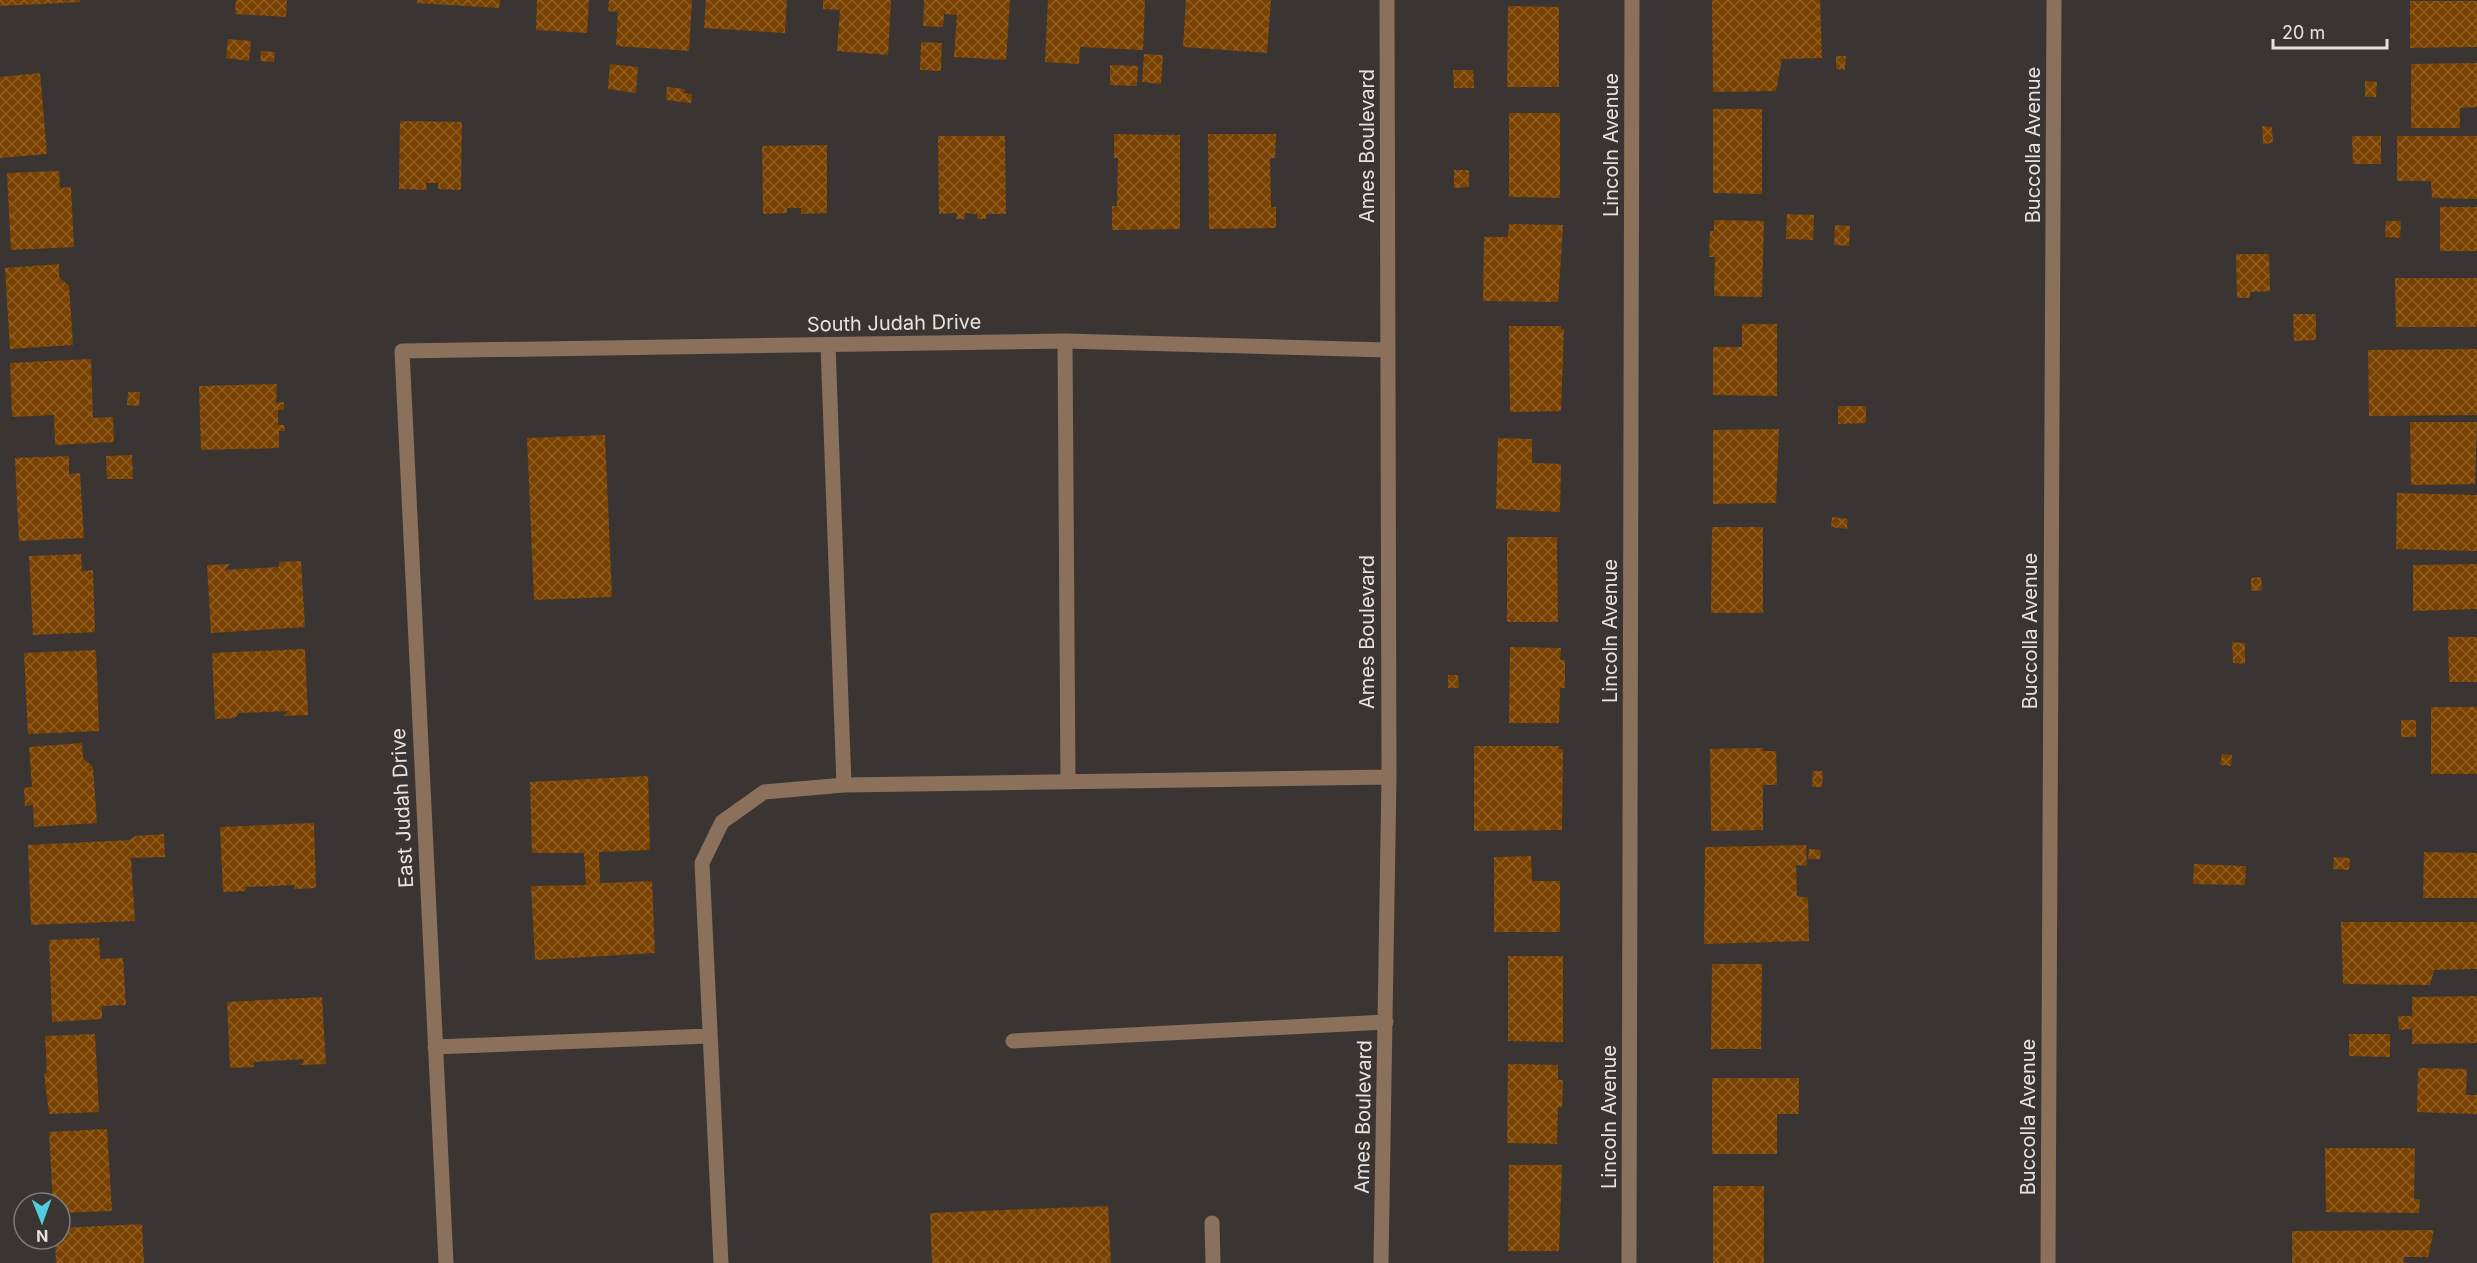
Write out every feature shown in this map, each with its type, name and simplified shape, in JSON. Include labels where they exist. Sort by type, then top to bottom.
[{"type":"street","name":"Ames Boulevard","points":[[1381,1263],[1389,777],[1386,350],[1389,130],[1387,0]]},
{"type":"street","name":"Lincoln Avenue","points":[[1629,1263],[1632,0]]},
{"type":"street","name":"Buccolla Avenue","points":[[2048,1263],[2054,0]]},
{"type":"street","name":"South Judah Drive","points":[[402,351],[1065,341],[1386,350]]},
{"type":"street","points":[[1065,341],[1068,781]]},
{"type":"street","points":[[828,345],[844,785]]},
{"type":"street","name":"East Judah Drive","points":[[402,351],[446,1263]]},
{"type":"street","points":[[721,1263],[702,863],[722,822],[764,792],[844,785],[1389,777]]},
{"type":"street","points":[[1013,1041],[1386,1022]]},
{"type":"street","points":[[435,1047],[709,1036]]},
{"type":"street","points":[[1212,1223],[1212,1263]]},
{"type":"building","points":[[0,0],[80,0],[80,2],[0,6]]},
{"type":"building","points":[[236,0],[287,0],[286,17],[235,14]]},
{"type":"building","points":[[417,0],[500,0],[499,8],[417,3]]},
{"type":"building","points":[[537,0],[589,0],[587,33],[536,30]]},
{"type":"building","points":[[609,0],[692,0],[689,51],[616,46],[618,12],[608,11]]},
{"type":"building","points":[[706,0],[787,0],[785,33],[704,28]]},
{"type":"building","points":[[823,0],[891,0],[888,55],[837,51],[840,10],[823,9]]},
{"type":"building","points":[[924,0],[1010,0],[1006,60],[954,57],[957,15],[944,14],[943,27],[923,26]]},
{"type":"building","points":[[1048,0],[1145,0],[1143,50],[1080,47],[1079,64],[1045,62]]},
{"type":"building","points":[[1186,0],[1271,0],[1267,53],[1183,47]]},
{"type":"building","points":[[1712,0],[1820,0],[1822,58],[1782,59],[1776,91],[1713,92]]},
{"type":"building","points":[[2410,1],[2477,1],[2477,47],[2410,48]]},
{"type":"building","points":[[1508,6],[1559,7],[1559,87],[1507,87]]},
{"type":"building","points":[[228,39],[251,41],[249,61],[226,58]]},
{"type":"building","points":[[921,42],[942,43],[941,71],[920,70]]},
{"type":"building","points":[[261,51],[275,52],[274,62],[260,61]]},
{"type":"building","points":[[1144,54],[1163,55],[1161,84],[1142,82]]},
{"type":"building","points":[[1836,56],[1846,56],[1845,70],[1836,69]]},
{"type":"building","points":[[2477,63],[2477,107],[2460,108],[2460,128],[2411,128],[2411,64]]},
{"type":"building","points":[[610,64],[638,67],[636,93],[608,89]]},
{"type":"building","points":[[1110,65],[1138,66],[1137,86],[1110,85]]},
{"type":"building","points":[[1453,70],[1473,70],[1474,88],[1454,88]]},
{"type":"building","points":[[40,73],[47,154],[0,158],[0,77]]},
{"type":"building","points":[[2365,81],[2377,82],[2376,97],[2365,97]]},
{"type":"building","points":[[667,87],[685,89],[684,93],[692,94],[691,103],[666,100]]},
{"type":"building","points":[[1713,109],[1762,109],[1762,194],[1713,193]]},
{"type":"building","points":[[1509,113],[1560,113],[1560,198],[1509,197]]},
{"type":"building","points":[[400,121],[462,122],[461,190],[438,189],[438,183],[426,183],[427,190],[399,189]]},
{"type":"building","points":[[2262,126],[2272,127],[2273,143],[2263,144]]},
{"type":"building","points":[[1114,134],[1180,135],[1180,229],[1112,230],[1112,206],[1117,206],[1118,158],[1114,158]]},
{"type":"building","points":[[1208,134],[1276,134],[1275,158],[1270,158],[1271,207],[1276,207],[1276,228],[1209,229]]},
{"type":"building","points":[[938,136],[1005,136],[1006,214],[986,214],[986,219],[977,219],[977,214],[965,213],[965,219],[956,219],[957,213],[939,214]]},
{"type":"building","points":[[2352,136],[2381,136],[2381,164],[2353,164]]},
{"type":"building","points":[[2397,136],[2477,136],[2477,199],[2432,198],[2431,181],[2397,181]]},
{"type":"building","points":[[827,145],[827,213],[801,214],[801,208],[787,208],[787,213],[763,214],[762,146]]},
{"type":"building","points":[[1454,170],[1469,170],[1469,187],[1454,188]]},
{"type":"building","points":[[59,171],[60,188],[71,187],[74,247],[11,250],[7,173]]},
{"type":"building","points":[[2440,207],[2477,207],[2477,251],[2440,251]]},
{"type":"building","points":[[1787,214],[1814,215],[1813,240],[1786,239]]},
{"type":"building","points":[[1714,220],[1764,221],[1762,297],[1714,296],[1715,257],[1709,257],[1710,231],[1714,231]]},
{"type":"building","points":[[2386,221],[2401,221],[2400,238],[2385,237]]},
{"type":"building","points":[[1509,224],[1563,225],[1558,302],[1483,301],[1484,237],[1508,237]]},
{"type":"building","points":[[1835,225],[1850,226],[1849,246],[1834,245]]},
{"type":"building","points":[[2236,254],[2269,254],[2270,291],[2250,292],[2250,298],[2237,298]]},
{"type":"building","points":[[59,264],[59,277],[69,286],[73,345],[10,349],[5,268]]},
{"type":"building","points":[[2395,278],[2477,278],[2477,327],[2396,327]]},
{"type":"building","points":[[2293,314],[2316,314],[2316,340],[2294,341]]},
{"type":"building","points":[[1742,324],[1777,324],[1777,396],[1713,395],[1713,347],[1742,347]]},
{"type":"building","points":[[1509,326],[1561,326],[1561,329],[1564,329],[1561,411],[1510,412]]},
{"type":"building","points":[[2477,349],[2477,415],[2369,416],[2368,350]]},
{"type":"building","points":[[91,359],[93,418],[113,417],[114,442],[55,445],[54,415],[12,417],[10,363]]},
{"type":"building","points":[[277,384],[276,403],[284,402],[284,410],[278,410],[278,425],[284,425],[285,431],[279,431],[279,448],[201,450],[199,386]]},
{"type":"building","points":[[128,392],[140,392],[139,406],[127,405]]},
{"type":"building","points":[[1838,406],[1866,406],[1866,423],[1838,424]]},
{"type":"building","points":[[2410,422],[2477,422],[2475,484],[2411,485]]},
{"type":"building","points":[[1779,429],[1776,503],[1713,504],[1713,430]]},
{"type":"building","points":[[605,435],[612,597],[534,600],[527,438]]},
{"type":"building","points":[[1498,438],[1532,439],[1532,463],[1561,464],[1560,512],[1496,509]]},
{"type":"building","points":[[132,455],[133,479],[107,479],[106,456]]},
{"type":"building","points":[[69,456],[69,474],[80,473],[84,538],[19,541],[15,458]]},
{"type":"building","points":[[2397,493],[2477,495],[2477,551],[2396,549]]},
{"type":"building","points":[[1832,517],[1848,519],[1847,529],[1831,527]]},
{"type":"building","points":[[1712,527],[1763,527],[1763,613],[1711,613]]},
{"type":"building","points":[[1507,537],[1557,537],[1558,622],[1507,622]]},
{"type":"building","points":[[81,554],[82,571],[93,570],[95,632],[33,635],[29,556]]},
{"type":"building","points":[[301,561],[305,627],[211,633],[207,565],[230,564],[225,570],[279,567],[279,562]]},
{"type":"building","points":[[2477,564],[2477,609],[2413,611],[2413,565]]},
{"type":"building","points":[[2261,577],[2262,590],[2251,591],[2251,578]]},
{"type":"building","points":[[2448,637],[2477,637],[2477,682],[2449,682]]},
{"type":"building","points":[[2232,642],[2245,643],[2245,664],[2233,663]]},
{"type":"building","points":[[1510,647],[1561,648],[1560,660],[1565,660],[1565,688],[1560,688],[1559,723],[1509,723]]},
{"type":"building","points":[[305,649],[308,715],[283,716],[288,711],[239,713],[235,718],[215,719],[212,653]]},
{"type":"building","points":[[96,650],[99,731],[28,734],[24,653]]},
{"type":"building","points":[[1448,675],[1458,675],[1459,688],[1448,688]]},
{"type":"building","points":[[2431,707],[2477,707],[2477,774],[2431,774]]},
{"type":"building","points":[[2401,720],[2416,720],[2416,737],[2401,737]]},
{"type":"building","points":[[82,743],[83,758],[93,767],[97,823],[34,827],[33,805],[25,806],[24,788],[32,787],[29,747]]},
{"type":"building","points":[[1474,746],[1559,746],[1559,749],[1563,749],[1562,830],[1474,831]]},
{"type":"building","points":[[1763,748],[1763,751],[1776,751],[1777,785],[1763,785],[1763,830],[1711,831],[1710,749]]},
{"type":"building","points":[[2222,754],[2232,755],[2231,766],[2220,765]]},
{"type":"building","points":[[1813,771],[1823,771],[1822,787],[1812,787]]},
{"type":"building","points":[[648,776],[650,850],[599,852],[600,883],[652,881],[655,953],[535,960],[531,886],[586,885],[584,853],[532,853],[530,782]]},
{"type":"building","points":[[314,823],[316,888],[294,889],[294,885],[246,887],[246,891],[223,892],[220,827]]},
{"type":"building","points":[[164,834],[165,857],[131,858],[135,921],[31,925],[28,845],[130,840],[135,836]]},
{"type":"building","points":[[1806,845],[1807,866],[1796,865],[1797,896],[1808,898],[1809,941],[1704,944],[1705,847]]},
{"type":"building","points":[[1809,849],[1821,850],[1820,859],[1808,859]]},
{"type":"building","points":[[2424,852],[2477,853],[2477,898],[2423,898]]},
{"type":"building","points":[[1531,856],[1532,881],[1560,881],[1560,932],[1494,932],[1494,857]]},
{"type":"building","points":[[2334,857],[2350,858],[2349,870],[2333,869]]},
{"type":"building","points":[[2194,864],[2246,866],[2245,885],[2193,884]]},
{"type":"building","points":[[2341,922],[2477,922],[2477,969],[2434,970],[2430,985],[2343,984]]},
{"type":"building","points":[[99,938],[100,959],[123,958],[126,1005],[102,1006],[102,1019],[52,1022],[49,940]]},
{"type":"building","points":[[1508,956],[1563,956],[1563,1042],[1508,1041]]},
{"type":"building","points":[[1712,964],[1762,964],[1761,1049],[1711,1049]]},
{"type":"building","points":[[2477,996],[2477,1043],[2412,1044],[2412,1029],[2399,1030],[2398,1016],[2412,1016],[2412,997]]},
{"type":"building","points":[[322,997],[326,1064],[300,1065],[305,1059],[254,1062],[254,1067],[230,1068],[227,1002]]},
{"type":"building","points":[[95,1034],[99,1112],[49,1114],[44,1073],[47,1073],[45,1036]]},
{"type":"building","points":[[2349,1034],[2390,1034],[2390,1057],[2349,1056]]},
{"type":"building","points":[[1508,1064],[1558,1065],[1558,1080],[1563,1080],[1562,1108],[1558,1107],[1557,1144],[1507,1143]]},
{"type":"building","points":[[2418,1068],[2467,1069],[2466,1095],[2477,1095],[2477,1114],[2417,1112]]},
{"type":"building","points":[[1712,1078],[1799,1078],[1799,1114],[1777,1114],[1777,1154],[1712,1154]]},
{"type":"building","points":[[107,1129],[112,1211],[72,1213],[72,1191],[52,1191],[49,1132]]},
{"type":"building","points":[[2325,1148],[2415,1148],[2414,1199],[2420,1199],[2419,1213],[2326,1212]]},
{"type":"building","points":[[1509,1165],[1562,1165],[1559,1251],[1508,1251]]},
{"type":"building","points":[[1713,1186],[1764,1186],[1764,1263],[1713,1263]]},
{"type":"building","points":[[1108,1206],[1111,1263],[932,1263],[930,1213]]},
{"type":"building","points":[[142,1224],[144,1263],[56,1263],[56,1251],[72,1251],[72,1227]]},
{"type":"building","points":[[2434,1230],[2428,1257],[2404,1257],[2404,1263],[2292,1263],[2292,1231]]}]
